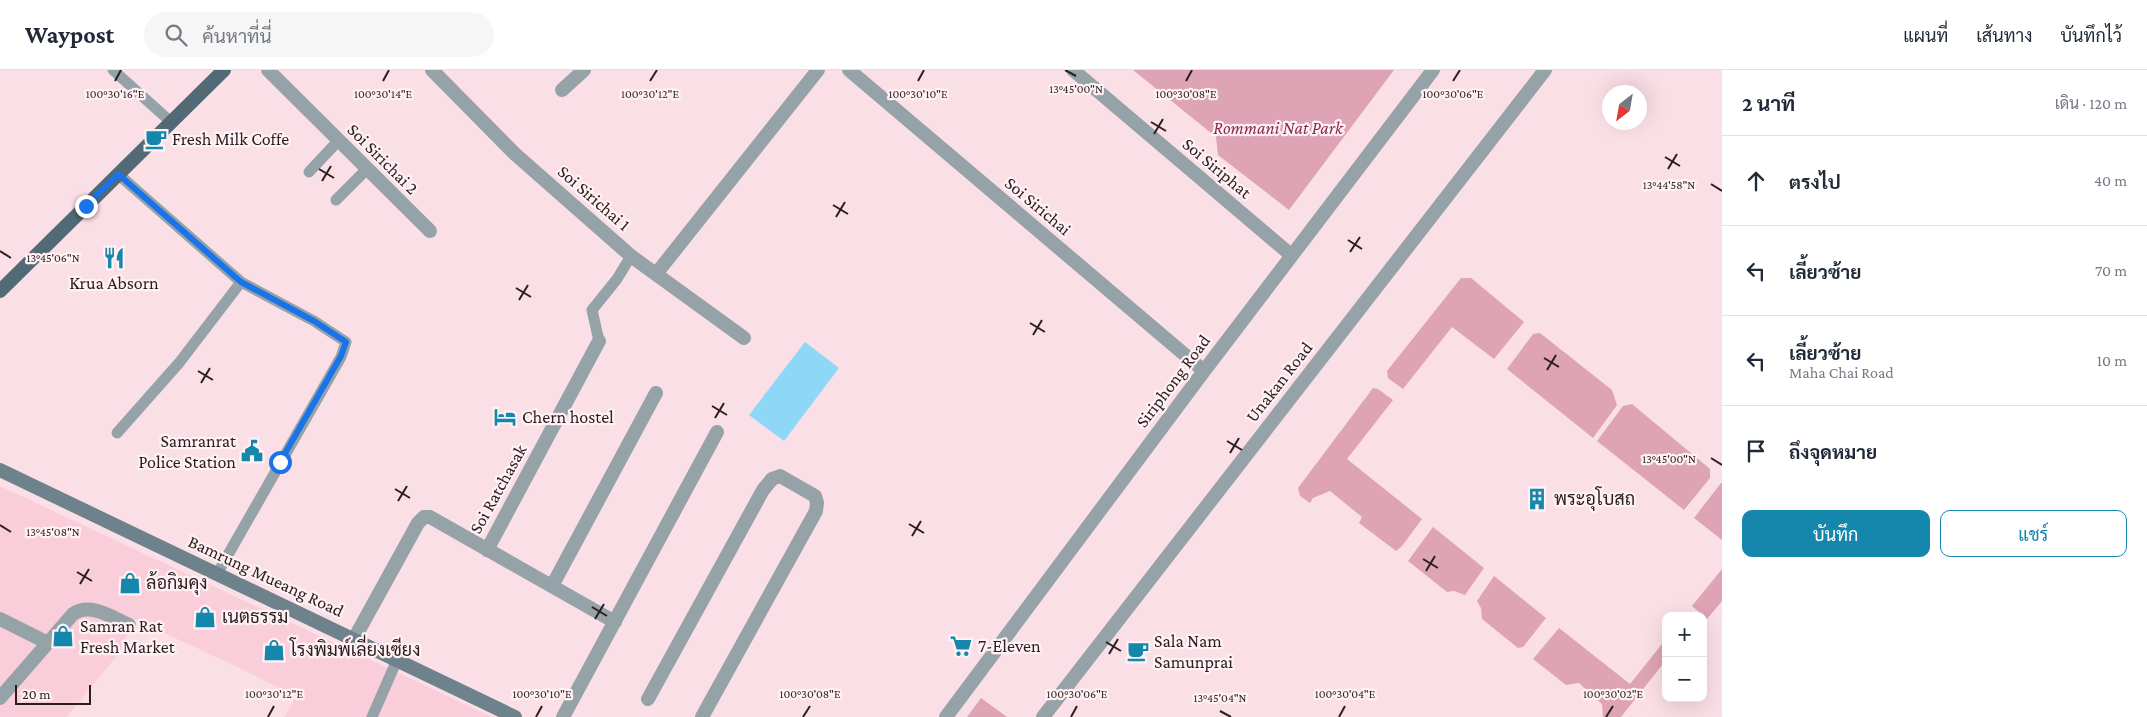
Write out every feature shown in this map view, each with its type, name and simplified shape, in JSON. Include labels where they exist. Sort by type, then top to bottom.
[{"type":"main road","points":[[0,291],[224,70]]},
{"type":"main road","name":"Bamrung Mueang Road","points":[[0,470],[515,717]]},
{"type":"street","name":"Soi Sirichai 2","points":[[268,70],[430,231]]},
{"type":"street","name":"Soi Sirichai 1","points":[[432,70],[515,154],[631,256],[744,338]]},
{"type":"street","points":[[562,90],[584,70]]},
{"type":"street","points":[[656,274],[818,70]]},
{"type":"street","name":"Soi Sirichai","points":[[848,70],[1204,371]]},
{"type":"street","name":"Soi Siriphat","points":[[1073,70],[1291,255]]},
{"type":"street","name":"Siriphong Road","points":[[946,717],[1291,255],[1433,70]]},
{"type":"street","name":"Unakan Road","points":[[1043,717],[1545,70]]},
{"type":"street","name":"Soi Ratchasak","points":[[354,639],[418,523],[424,517],[430,517],[487,550],[599,341]]},
{"type":"street","points":[[552,586],[656,393]]},
{"type":"street","points":[[563,717],[717,432]]},
{"type":"street","points":[[648,699],[763,490],[772,479],[780,476],[815,496],[818,503],[816,510],[702,717]]},
{"type":"street","points":[[487,550],[615,622]]},
{"type":"street","points":[[0,698],[81,608],[89,608],[129,625]]},
{"type":"street","points":[[0,619],[48,643]]},
{"type":"lane","points":[[113,70],[171,122]]},
{"type":"lane","points":[[309,172],[338,141]]},
{"type":"lane","points":[[336,200],[367,169]]},
{"type":"lane","points":[[118,174],[241,282],[314,321],[342,338],[346,345],[217,574]]},
{"type":"lane","points":[[599,341],[592,310],[617,279],[631,256]]},
{"type":"lane","points":[[117,433],[179,363],[241,282]]},
{"type":"lane","points":[[372,717],[397,660]]},
{"type":"shaded area","points":[[0,486],[492,717],[284,717],[296,697],[244,670],[134,619],[119,653],[67,717],[0,717]]},
{"type":"green space","name":"Rommani Nat Park","points":[[1133,70],[1394,70],[1289,210],[1218,155],[1216,137]]},
{"type":"green space","points":[[1461,278],[1471,278],[1524,322],[1494,359],[1452,327],[1403,389],[1388,378],[1387,371]]},
{"type":"green space","points":[[1540,333],[1612,390],[1617,405],[1593,438],[1507,369],[1533,334]]},
{"type":"green space","points":[[1373,388],[1378,389],[1393,400],[1347,459],[1422,519],[1402,546],[1396,551],[1359,523],[1362,517],[1330,491],[1313,498],[1310,503],[1300,496],[1298,488]]},
{"type":"green space","points":[[1632,404],[1710,469],[1710,478],[1684,510],[1597,441],[1623,406]]},
{"type":"green space","points":[[1722,483],[1722,540],[1694,518]]},
{"type":"green space","points":[[1433,527],[1484,568],[1465,595],[1454,591],[1447,592],[1408,561]]},
{"type":"green space","points":[[1722,569],[1722,601],[1707,619],[1707,612],[1699,612],[1692,606]]},
{"type":"green space","points":[[1494,576],[1546,618],[1523,647],[1518,648],[1482,619],[1481,608],[1477,601]]},
{"type":"green space","points":[[1559,628],[1630,684],[1662,644],[1662,665],[1621,717],[1603,717],[1602,704],[1579,683],[1566,685],[1533,659]]},
{"type":"green space","points":[[981,698],[1007,717],[967,717]]},
{"type":"water","points":[[805,342],[839,368],[784,441],[749,415]]},
{"type":"place","name":"Fresh Milk Coffe","points":[[156,139]]},
{"type":"place","name":"Krua Absorn","points":[[114,258]]},
{"type":"place","name":"Chern hostel","points":[[505,417]]},
{"type":"place","name":"Samranrat Police Station","points":[[252,451]]},
{"type":"place","name":"พระอุโบสถ","points":[[1537,499]]},
{"type":"place","name":"ล้อกิมคุง","points":[[130,583]]},
{"type":"place","name":"เนตธรรม","points":[[205,617]]},
{"type":"place","name":"Samran Rat Fresh Market","points":[[63,636]]},
{"type":"place","name":"7-Eleven","points":[[961,646]]},
{"type":"place","name":"โรงพิมพ์เลี่ยงเซียง","points":[[274,650]]},
{"type":"place","name":"Sala Nam Samunprai","points":[[1138,651]]},
{"type":"route","points":[[86,206],[118,174],[241,282],[314,321],[346,342],[341,356],[280,462]]}]
